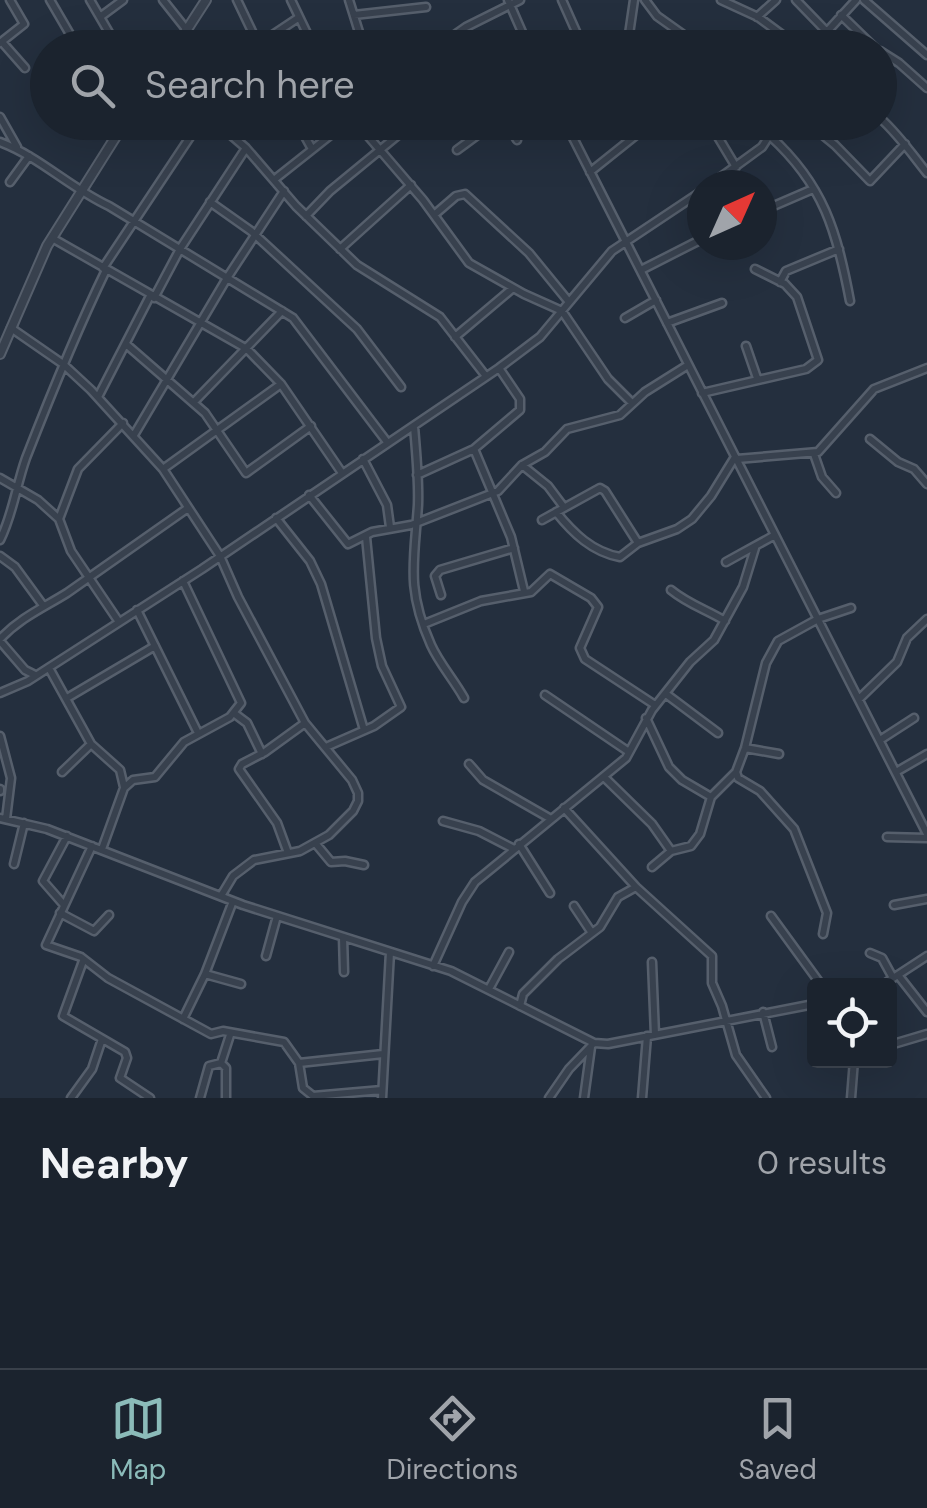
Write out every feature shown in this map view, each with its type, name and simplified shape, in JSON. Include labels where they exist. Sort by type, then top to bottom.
[{"type":"street","points":[[10,0],[24,24],[1,42],[25,68]]},
{"type":"street","points":[[50,0],[68,30]]},
{"type":"street","points":[[90,0],[108,30]]},
{"type":"street","points":[[100,16],[123,0]]},
{"type":"street","points":[[163,0],[186,29],[206,0]]},
{"type":"street","points":[[237,0],[250,30]]},
{"type":"street","points":[[291,0],[304,30]]},
{"type":"street","points":[[349,0],[359,30]]},
{"type":"street","points":[[462,30],[520,0]]},
{"type":"street","points":[[562,0],[575,30]]},
{"type":"street","points":[[630,30],[634,0]]},
{"type":"street","points":[[645,0],[657,16],[677,30]]},
{"type":"street","points":[[722,0],[775,30]]},
{"type":"street","points":[[757,17],[776,0]]},
{"type":"street","points":[[796,0],[826,30]]},
{"type":"street","points":[[828,30],[855,0]]},
{"type":"street","points":[[864,0],[927,55]]},
{"type":"street","points":[[510,2],[522,30]]},
{"type":"street","points":[[354,15],[426,7]]},
{"type":"street","points":[[841,15],[857,30]]},
{"type":"street","points":[[280,30],[298,18]]},
{"type":"street","points":[[897,62],[927,88]]},
{"type":"street","points":[[0,118],[18,148]]},
{"type":"street","points":[[897,133],[927,173]]},
{"type":"street","points":[[1,348],[52,238],[114,140]]},
{"type":"street","points":[[0,540],[13,513],[16,487],[62,364],[105,269],[188,140]]},
{"type":"street","points":[[239,140],[340,249],[440,318],[485,376]]},
{"type":"street","points":[[307,140],[312,149]]},
{"type":"street","points":[[275,179],[324,140]]},
{"type":"street","points":[[370,140],[411,186],[468,263],[562,311],[608,380],[632,403]]},
{"type":"street","points":[[306,216],[330,191],[394,140]]},
{"type":"street","points":[[457,150],[471,140]]},
{"type":"street","points":[[574,140],[927,836],[887,838]]},
{"type":"street","points":[[590,172],[630,140]]},
{"type":"street","points":[[720,140],[736,166]]},
{"type":"street","points":[[731,170],[767,140]]},
{"type":"street","points":[[773,140],[827,211],[840,249],[850,301]]},
{"type":"street","points":[[829,140],[870,182],[905,144]]},
{"type":"street","points":[[0,142],[18,148],[80,193],[282,310],[310,337],[388,442]]},
{"type":"street","points":[[98,397],[180,249],[246,148]]},
{"type":"street","points":[[10,182],[29,156]]},
{"type":"street","points":[[340,249],[411,186]]},
{"type":"street","points":[[777,204],[813,188]]},
{"type":"street","points":[[134,435],[284,191]]},
{"type":"street","points":[[434,215],[456,196],[466,194],[529,253],[569,302]]},
{"type":"street","points":[[0,693],[49,668],[499,368],[540,337],[604,258],[687,200]]},
{"type":"street","points":[[210,202],[255,234],[357,329],[401,387]]},
{"type":"street","points":[[52,238],[247,350],[281,384],[342,473]]},
{"type":"street","points":[[640,270],[687,246]]},
{"type":"street","points":[[780,282],[786,271],[840,249]]},
{"type":"street","points":[[702,393],[806,369],[818,360],[797,297],[780,282],[755,269]]},
{"type":"street","points":[[455,337],[513,288]]},
{"type":"street","points":[[625,318],[656,300]]},
{"type":"street","points":[[667,323],[722,303]]},
{"type":"street","points":[[194,402],[282,310]]},
{"type":"street","points":[[10,327],[62,364],[98,397],[162,468],[220,556],[305,723],[352,780],[358,801],[346,820],[316,844],[266,856],[242,868],[221,896]]},
{"type":"street","points":[[127,345],[194,402],[218,428],[246,473],[311,426]]},
{"type":"street","points":[[746,346],[757,378]]},
{"type":"street","points":[[309,496],[346,544],[372,532],[416,523],[440,510],[492,494],[567,430],[620,415],[688,365]]},
{"type":"street","points":[[417,476],[491,438],[522,405],[499,368]]},
{"type":"street","points":[[736,458],[814,454],[832,440],[874,389],[927,368]]},
{"type":"street","points":[[162,468],[281,384]]},
{"type":"street","points":[[60,519],[78,469],[123,423]]},
{"type":"street","points":[[414,425],[415,596],[432,648],[448,667],[464,698]]},
{"type":"street","points":[[870,439],[927,484]]},
{"type":"street","points":[[474,449],[514,548],[524,591]]},
{"type":"street","points":[[814,454],[822,476],[836,492]]},
{"type":"street","points":[[364,458],[387,505],[390,527]]},
{"type":"street","points":[[522,465],[548,486],[582,540],[620,556],[638,543],[678,529],[692,519],[736,458]]},
{"type":"street","points":[[0,478],[60,519],[68,544],[119,622]]},
{"type":"street","points":[[542,520],[600,488],[638,543]]},
{"type":"street","points":[[36,676],[0,640],[42,604],[54,601],[90,578],[188,508]]},
{"type":"street","points":[[276,518],[310,561],[320,584],[364,730]]},
{"type":"street","points":[[726,562],[775,535]]},
{"type":"street","points":[[326,747],[364,730],[401,706],[382,666],[376,638],[366,537]]},
{"type":"street","points":[[441,595],[436,576],[440,570],[514,548]]},
{"type":"street","points":[[433,966],[475,882],[626,758],[655,705],[690,662],[705,651],[725,621],[743,588],[755,548]]},
{"type":"street","points":[[0,556],[15,567],[42,604]]},
{"type":"street","points":[[424,624],[482,601],[536,588],[550,574],[597,603],[598,614],[582,642],[581,652],[655,705]]},
{"type":"street","points":[[126,782],[154,776],[174,752],[198,733],[234,714],[240,700],[182,581]]},
{"type":"street","points":[[672,590],[725,621]]},
{"type":"street","points":[[652,868],[671,851],[686,848],[696,840],[712,797],[736,772],[772,649],[785,635],[851,608]]},
{"type":"street","points":[[137,610],[198,733]]},
{"type":"street","points":[[859,699],[897,662],[907,638],[927,619]]},
{"type":"street","points":[[67,698],[155,646]]},
{"type":"street","points":[[49,668],[91,744],[116,764],[126,782],[102,850]]},
{"type":"street","points":[[26,670],[28,681]]},
{"type":"street","points":[[666,694],[718,733]]},
{"type":"street","points":[[545,696],[629,752]]},
{"type":"street","points":[[234,714],[247,722],[262,754]]},
{"type":"street","points":[[646,718],[669,768],[712,797]]},
{"type":"street","points":[[880,740],[914,718]]},
{"type":"street","points":[[288,853],[277,822],[240,772],[242,764],[305,723]]},
{"type":"street","points":[[0,736],[11,778],[3,818],[67,836],[233,901],[433,966],[489,989],[593,1044],[807,1005]]},
{"type":"street","points":[[62,772],[91,744]]},
{"type":"street","points":[[745,748],[779,754]]},
{"type":"street","points":[[896,772],[925,758]]},
{"type":"street","points":[[469,764],[483,780],[551,819]]},
{"type":"street","points":[[736,772],[738,778],[760,791],[794,828],[827,914],[822,934]]},
{"type":"street","points":[[605,778],[640,811],[671,851]]},
{"type":"street","points":[[564,808],[636,886],[712,956],[712,983],[736,1055],[766,1098]]},
{"type":"street","points":[[443,821],[517,846],[550,892]]},
{"type":"street","points":[[14,864],[24,823]]},
{"type":"street","points":[[67,836],[44,881],[62,909],[94,931],[110,914]]},
{"type":"street","points":[[316,844],[332,862],[345,860],[364,866]]},
{"type":"street","points":[[92,846],[44,944],[81,957],[211,1034],[282,1040],[298,1063],[303,1088],[313,1096],[382,1094],[390,952]]},
{"type":"street","points":[[520,1006],[523,994],[558,959],[604,923],[612,903],[636,886]]},
{"type":"street","points":[[894,904],[927,898]]},
{"type":"street","points":[[184,1019],[206,974],[233,901]]},
{"type":"street","points":[[574,906],[592,933]]},
{"type":"street","points":[[266,956],[277,916]]},
{"type":"street","points":[[771,916],[816,978]]},
{"type":"street","points":[[343,937],[344,972]]},
{"type":"street","points":[[489,989],[509,952]]},
{"type":"street","points":[[870,953],[882,958],[927,1012]]},
{"type":"street","points":[[896,977],[927,956]]},
{"type":"street","points":[[83,961],[62,1013],[127,1056],[120,1078],[150,1098]]},
{"type":"street","points":[[642,1098],[651,1036],[652,962]]},
{"type":"street","points":[[206,974],[241,984]]},
{"type":"street","points":[[763,1012],[772,1047]]},
{"type":"street","points":[[221,1063],[230,1034]]},
{"type":"street","points":[[897,1043],[927,1034]]},
{"type":"street","points":[[72,1098],[92,1069],[102,1039]]},
{"type":"street","points":[[584,1098],[593,1044]]},
{"type":"street","points":[[549,1098],[593,1044]]},
{"type":"street","points":[[298,1063],[383,1054]]},
{"type":"street","points":[[200,1098],[209,1066],[221,1063]]},
{"type":"street","points":[[221,1063],[226,1068],[226,1098]]},
{"type":"street","points":[[851,1098],[853,1068]]}]
